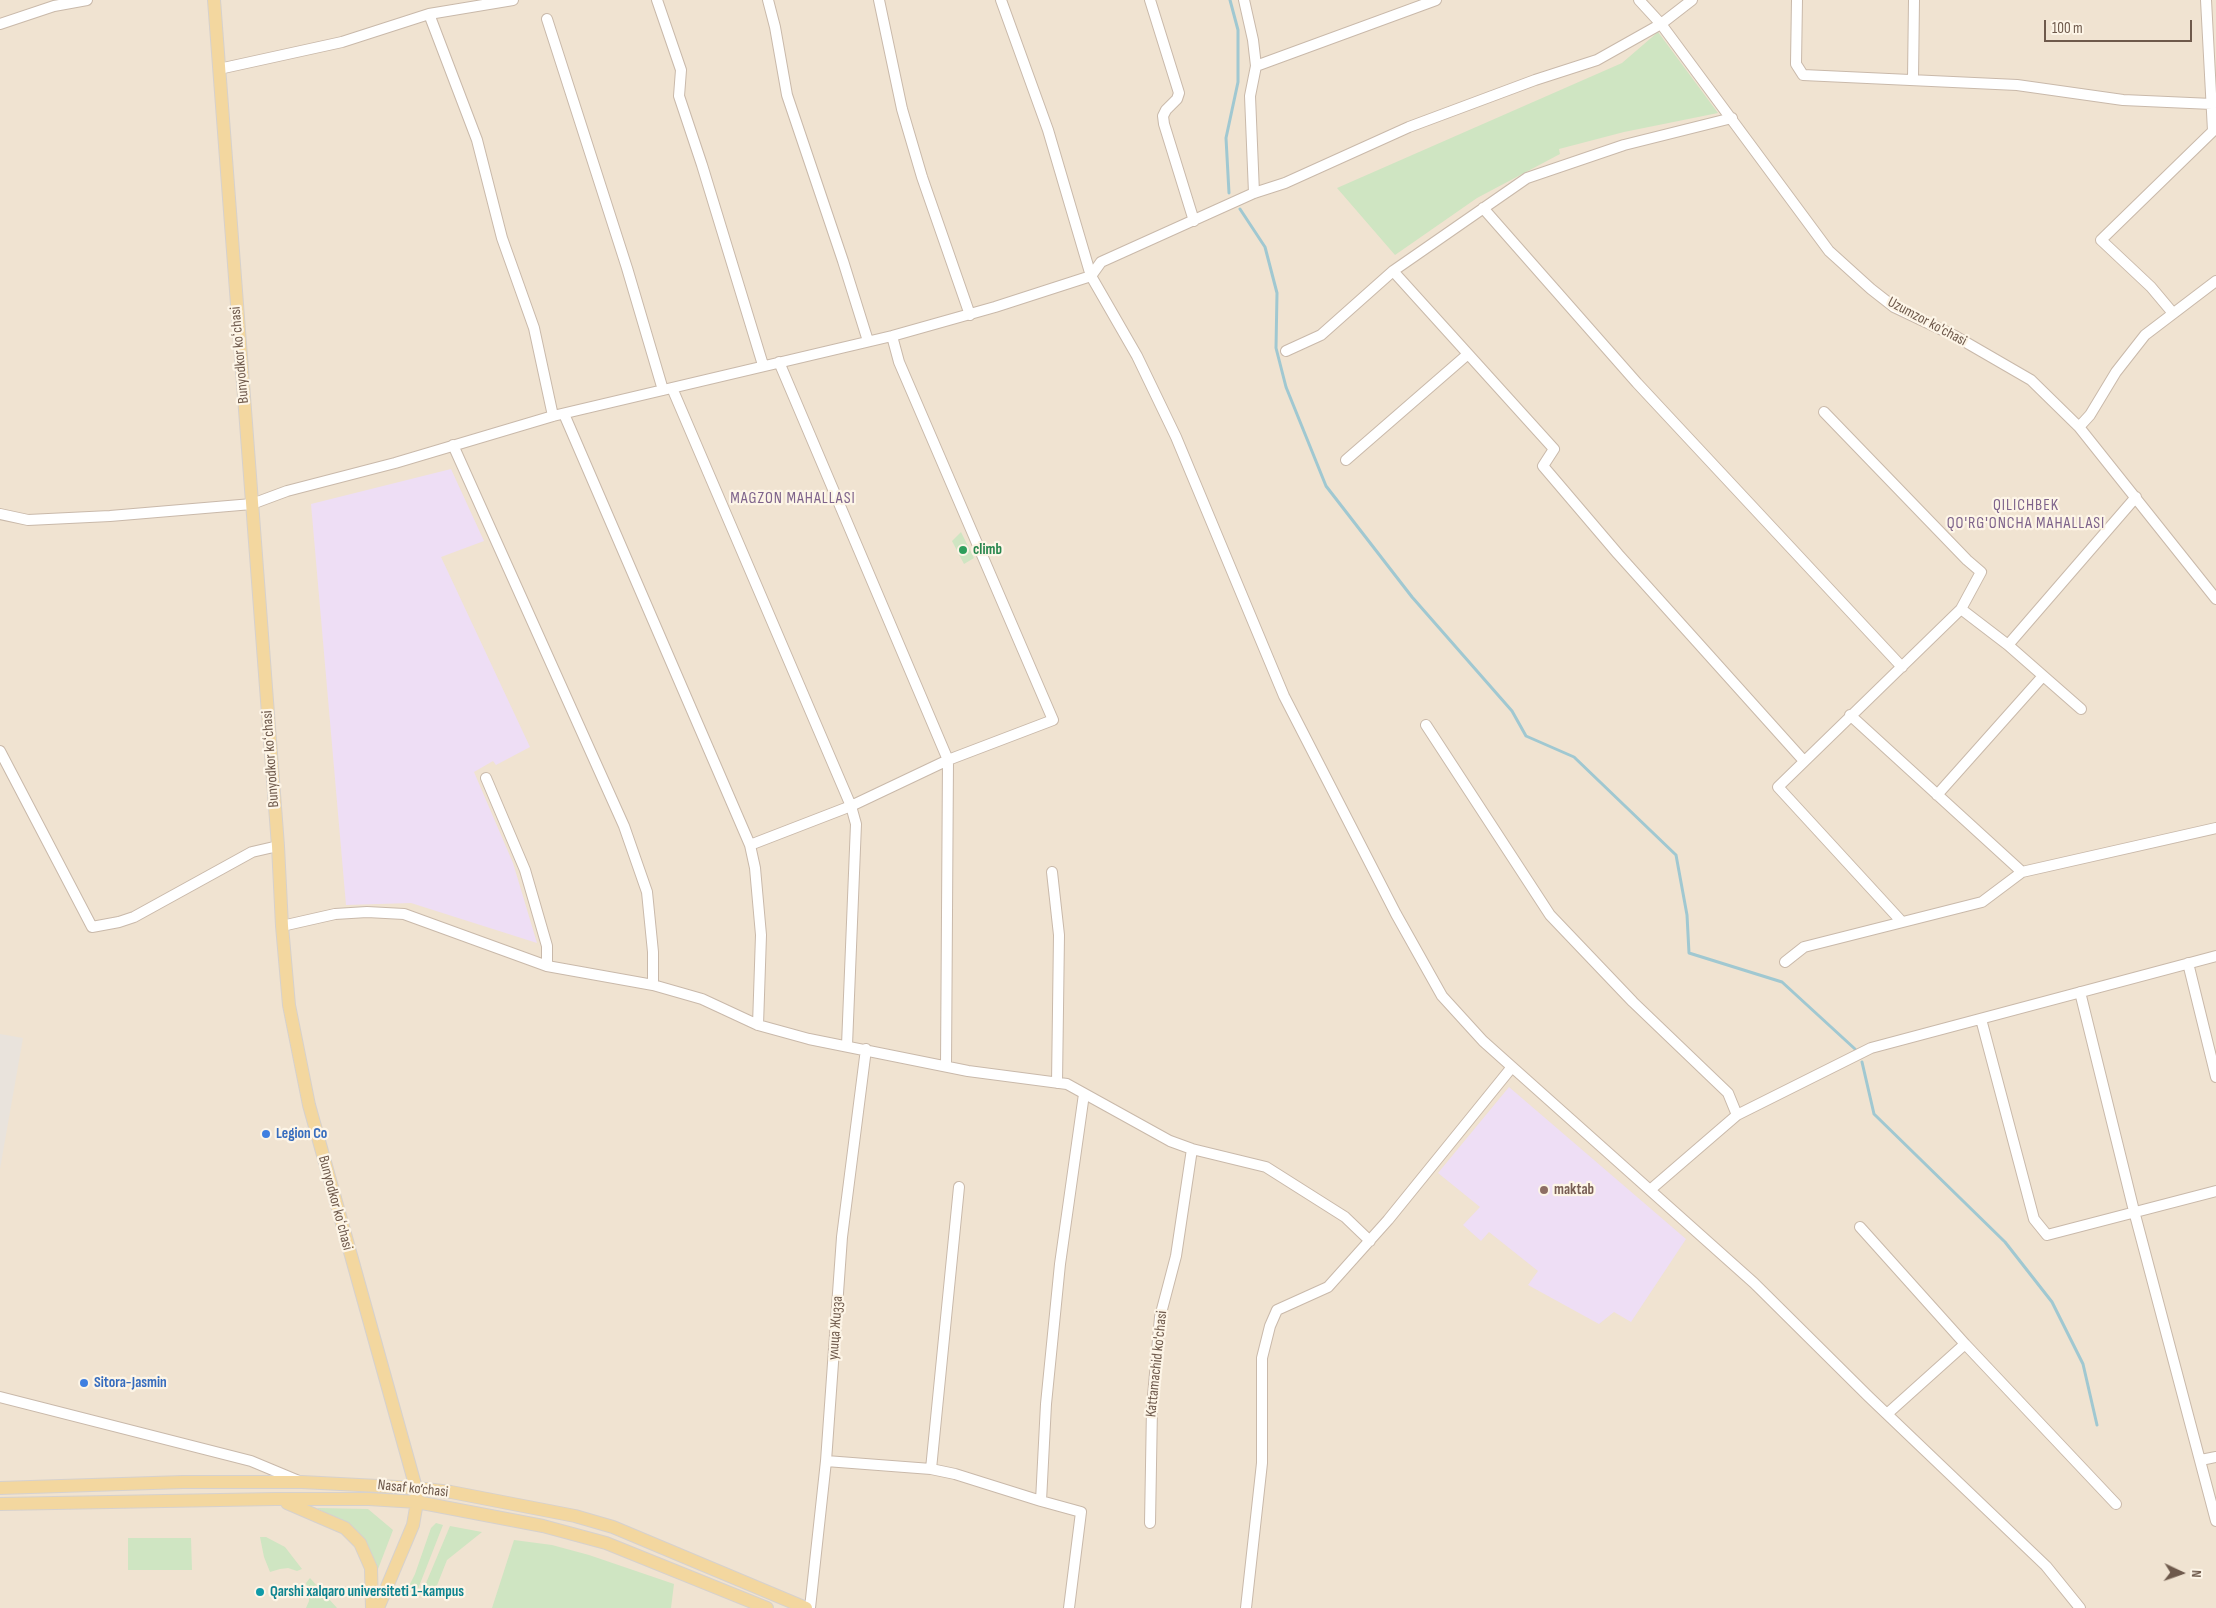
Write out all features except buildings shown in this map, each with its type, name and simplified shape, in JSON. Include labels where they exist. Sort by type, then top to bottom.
[{"type":"main road","name":"Bunyodkor koʻchasi","points":[[214,0],[289,1005],[309,1105],[416,1488],[417,1502],[413,1525],[378,1608]]},
{"type":"main road","name":"Nasaf ko‘chasi","points":[[0,1488],[183,1482],[302,1482],[416,1488],[530,1507],[614,1527],[806,1608]]},
{"type":"main road","name":"Nasaf ko‘chasi","points":[[0,1504],[275,1499],[370,1499],[417,1502],[543,1526],[596,1540],[767,1608]]},
{"type":"main road","points":[[275,1499],[304,1509],[345,1528],[360,1543],[371,1568],[372,1608]]},
{"type":"street","points":[[0,24],[54,6],[87,0]]},
{"type":"street","points":[[219,69],[342,42],[429,14],[513,0]]},
{"type":"street","points":[[657,0],[681,70],[679,96],[763,365]]},
{"type":"street","points":[[768,0],[775,27],[787,94],[868,342]]},
{"type":"street","points":[[879,0],[905,118],[922,177],[970,315]]},
{"type":"street","points":[[1001,0],[1048,130],[1091,276],[1137,356],[1176,437],[1284,696],[1396,914],[1442,996],[1483,1041],[1754,1283],[1886,1414],[2046,1566],[2080,1608]]},
{"type":"street","points":[[1150,0],[1179,93],[1177,99],[1163,116],[1164,124],[1194,221]]},
{"type":"street","points":[[1244,0],[1253,40],[1256,66],[1250,96],[1254,193]]},
{"type":"street","points":[[1256,66],[1436,0]]},
{"type":"street","name":"Uzumzor ko'chasi","points":[[1640,0],[1661,24],[1732,118],[1829,251],[1871,290],[1894,307],[1955,336],[2031,380],[2079,427],[2216,599]]},
{"type":"street","points":[[0,514],[28,520],[110,516],[252,504],[287,491],[395,463],[558,415],[763,365],[868,342],[970,315],[1091,276],[1101,262],[1254,193],[1285,183],[1409,127],[1534,80],[1597,60],[1661,24],[1692,0]]},
{"type":"street","points":[[1797,0],[1796,64],[1803,75],[2017,85],[2123,100],[2212,104]]},
{"type":"street","points":[[1913,79],[1914,0]]},
{"type":"street","points":[[2172,312],[2151,288],[2101,240],[2213,131],[2206,0]]},
{"type":"street","points":[[429,14],[477,140],[502,238],[534,328],[558,415],[750,845],[755,868],[761,935],[758,1025]]},
{"type":"street","points":[[547,19],[668,389],[851,806],[856,824],[847,1045]]},
{"type":"street","points":[[1286,352],[1322,335],[1393,271],[1527,178],[1624,145],[1732,118]]},
{"type":"street","points":[[1483,208],[1637,383],[1902,666]]},
{"type":"street","points":[[1393,271],[1554,449],[1542,466],[1618,554],[1804,761]]},
{"type":"street","points":[[2079,427],[2090,415],[2116,372],[2145,334],[2216,281]]},
{"type":"street","points":[[750,845],[851,806],[948,760],[1053,720],[899,362],[892,336]]},
{"type":"street","points":[[1346,460],[1468,354]]},
{"type":"street","points":[[779,362],[948,760],[946,1066]]},
{"type":"street","points":[[1824,412],[1967,560],[1981,572],[1961,609],[1778,787],[1902,922]]},
{"type":"street","points":[[454,446],[624,826],[647,892],[653,952],[653,986]]},
{"type":"street","points":[[2008,645],[2136,497]]},
{"type":"street","points":[[1961,609],[2008,645],[2080,709]]},
{"type":"street","points":[[1937,795],[2043,676]]},
{"type":"street","points":[[1850,715],[2022,872]]},
{"type":"street","points":[[1426,725],[1550,915],[1633,1002],[1728,1093],[1738,1115]]},
{"type":"street","points":[[0,751],[92,927],[134,917],[252,852],[278,846]]},
{"type":"street","points":[[486,778],[525,870],[547,946],[547,966]]},
{"type":"street","points":[[1785,962],[1804,946],[1982,902],[2022,872],[2216,828]]},
{"type":"street","points":[[1052,872],[1059,935],[1057,1083]]},
{"type":"street","points":[[282,926],[335,914],[367,912],[404,914],[547,966],[653,986],[702,1000],[758,1025],[809,1038],[946,1066],[1067,1084],[1170,1140],[1192,1149],[1266,1167],[1345,1217],[1370,1240]]},
{"type":"street","points":[[1650,1190],[1738,1115],[1871,1048],[2216,956]]},
{"type":"street","points":[[2188,964],[2216,1077]]},
{"type":"street","points":[[2080,992],[2134,1211],[2202,1460],[2216,1521]]},
{"type":"street","points":[[1981,1019],[2034,1219],[2047,1234],[2216,1191]]},
{"type":"street","name":"улица Жизза","points":[[810,1608],[826,1461],[842,1237],[866,1049]]},
{"type":"street","points":[[1246,1608],[1262,1463],[1262,1358],[1270,1326],[1277,1310],[1328,1287],[1370,1240],[1512,1067]]},
{"type":"street","points":[[1041,1501],[1046,1404],[1058,1282],[1084,1094]]},
{"type":"street","name":"Kattamachid ko'chasi","points":[[1150,1522],[1152,1407],[1160,1317],[1176,1256],[1192,1149]]},
{"type":"street","points":[[931,1469],[959,1187]]},
{"type":"street","points":[[1860,1227],[1965,1344],[2116,1504]]},
{"type":"street","points":[[1886,1414],[1965,1344]]},
{"type":"street","points":[[0,1398],[251,1461],[302,1482]]},
{"type":"street","points":[[2202,1460],[2216,1457]]},
{"type":"street","points":[[826,1461],[931,1469],[955,1474],[1081,1512],[1068,1608]]},
{"type":"shaded area","points":[[0,0],[2216,0],[2216,1608],[0,1608]]},
{"type":"shaded area","points":[[451,469],[484,541],[441,557],[530,747],[496,765],[493,761],[474,772],[513,863],[537,943],[411,903],[346,905],[311,504]]},
{"type":"shaded area","points":[[0,1034],[23,1038],[0,1169]]},
{"type":"shaded area","name":"maktab","points":[[1509,1087],[1686,1239],[1631,1322],[1614,1312],[1599,1324],[1528,1285],[1538,1271],[1489,1232],[1481,1241],[1463,1225],[1480,1207],[1438,1173]]},
{"type":"green space","points":[[1658,32],[1718,113],[1624,132],[1559,149],[1560,154],[1477,198],[1395,255],[1337,188],[1622,63]]},
{"type":"green space","name":"climb","points":[[961,532],[974,558],[964,564],[952,541]]},
{"type":"green space","points":[[317,1508],[368,1509],[393,1530],[375,1577],[347,1525]]},
{"type":"green space","points":[[436,1523],[443,1525],[416,1594],[404,1596],[415,1574],[431,1528]]},
{"type":"green space","points":[[450,1526],[482,1532],[447,1560],[434,1593],[421,1595]]},
{"type":"green space","points":[[260,1537],[266,1537],[285,1547],[302,1569],[297,1571],[288,1568],[270,1572],[264,1557]]},
{"type":"green space","points":[[128,1538],[191,1538],[192,1570],[128,1570]]},
{"type":"green space","points":[[514,1540],[552,1545],[589,1555],[674,1584],[671,1608],[492,1608]]},
{"type":"green space","points":[[310,1578],[337,1608],[306,1608],[309,1594],[306,1583]]},
{"type":"waterway","points":[[1229,193],[1226,138],[1238,82],[1238,30],[1230,0]]},
{"type":"waterway","points":[[1240,209],[1265,247],[1277,293],[1276,348],[1286,387],[1326,486],[1412,597],[1512,711],[1526,736],[1574,757],[1676,855],[1687,915],[1689,953],[1782,982],[1855,1049]]},
{"type":"waterway","points":[[1862,1062],[1874,1114],[2005,1242],[2052,1302],[2083,1364],[2097,1425]]},
{"type":"place","name":"climb","points":[[963,550]]},
{"type":"place","name":"Legion Co","points":[[266,1134]]},
{"type":"place","name":"maktab","points":[[1544,1190]]},
{"type":"place","name":"Sitora-Jasmin","points":[[84,1383]]},
{"type":"place","name":"Qarshi xalqaro universiteti 1-kampus","points":[[260,1592]]},
{"type":"district","name":"MAGZON MAHALLASI","points":[[793,499]]},
{"type":"district","name":"QILICHBEK QO'RG'ONCHA MAHALLASI","points":[[2026,515]]}]
